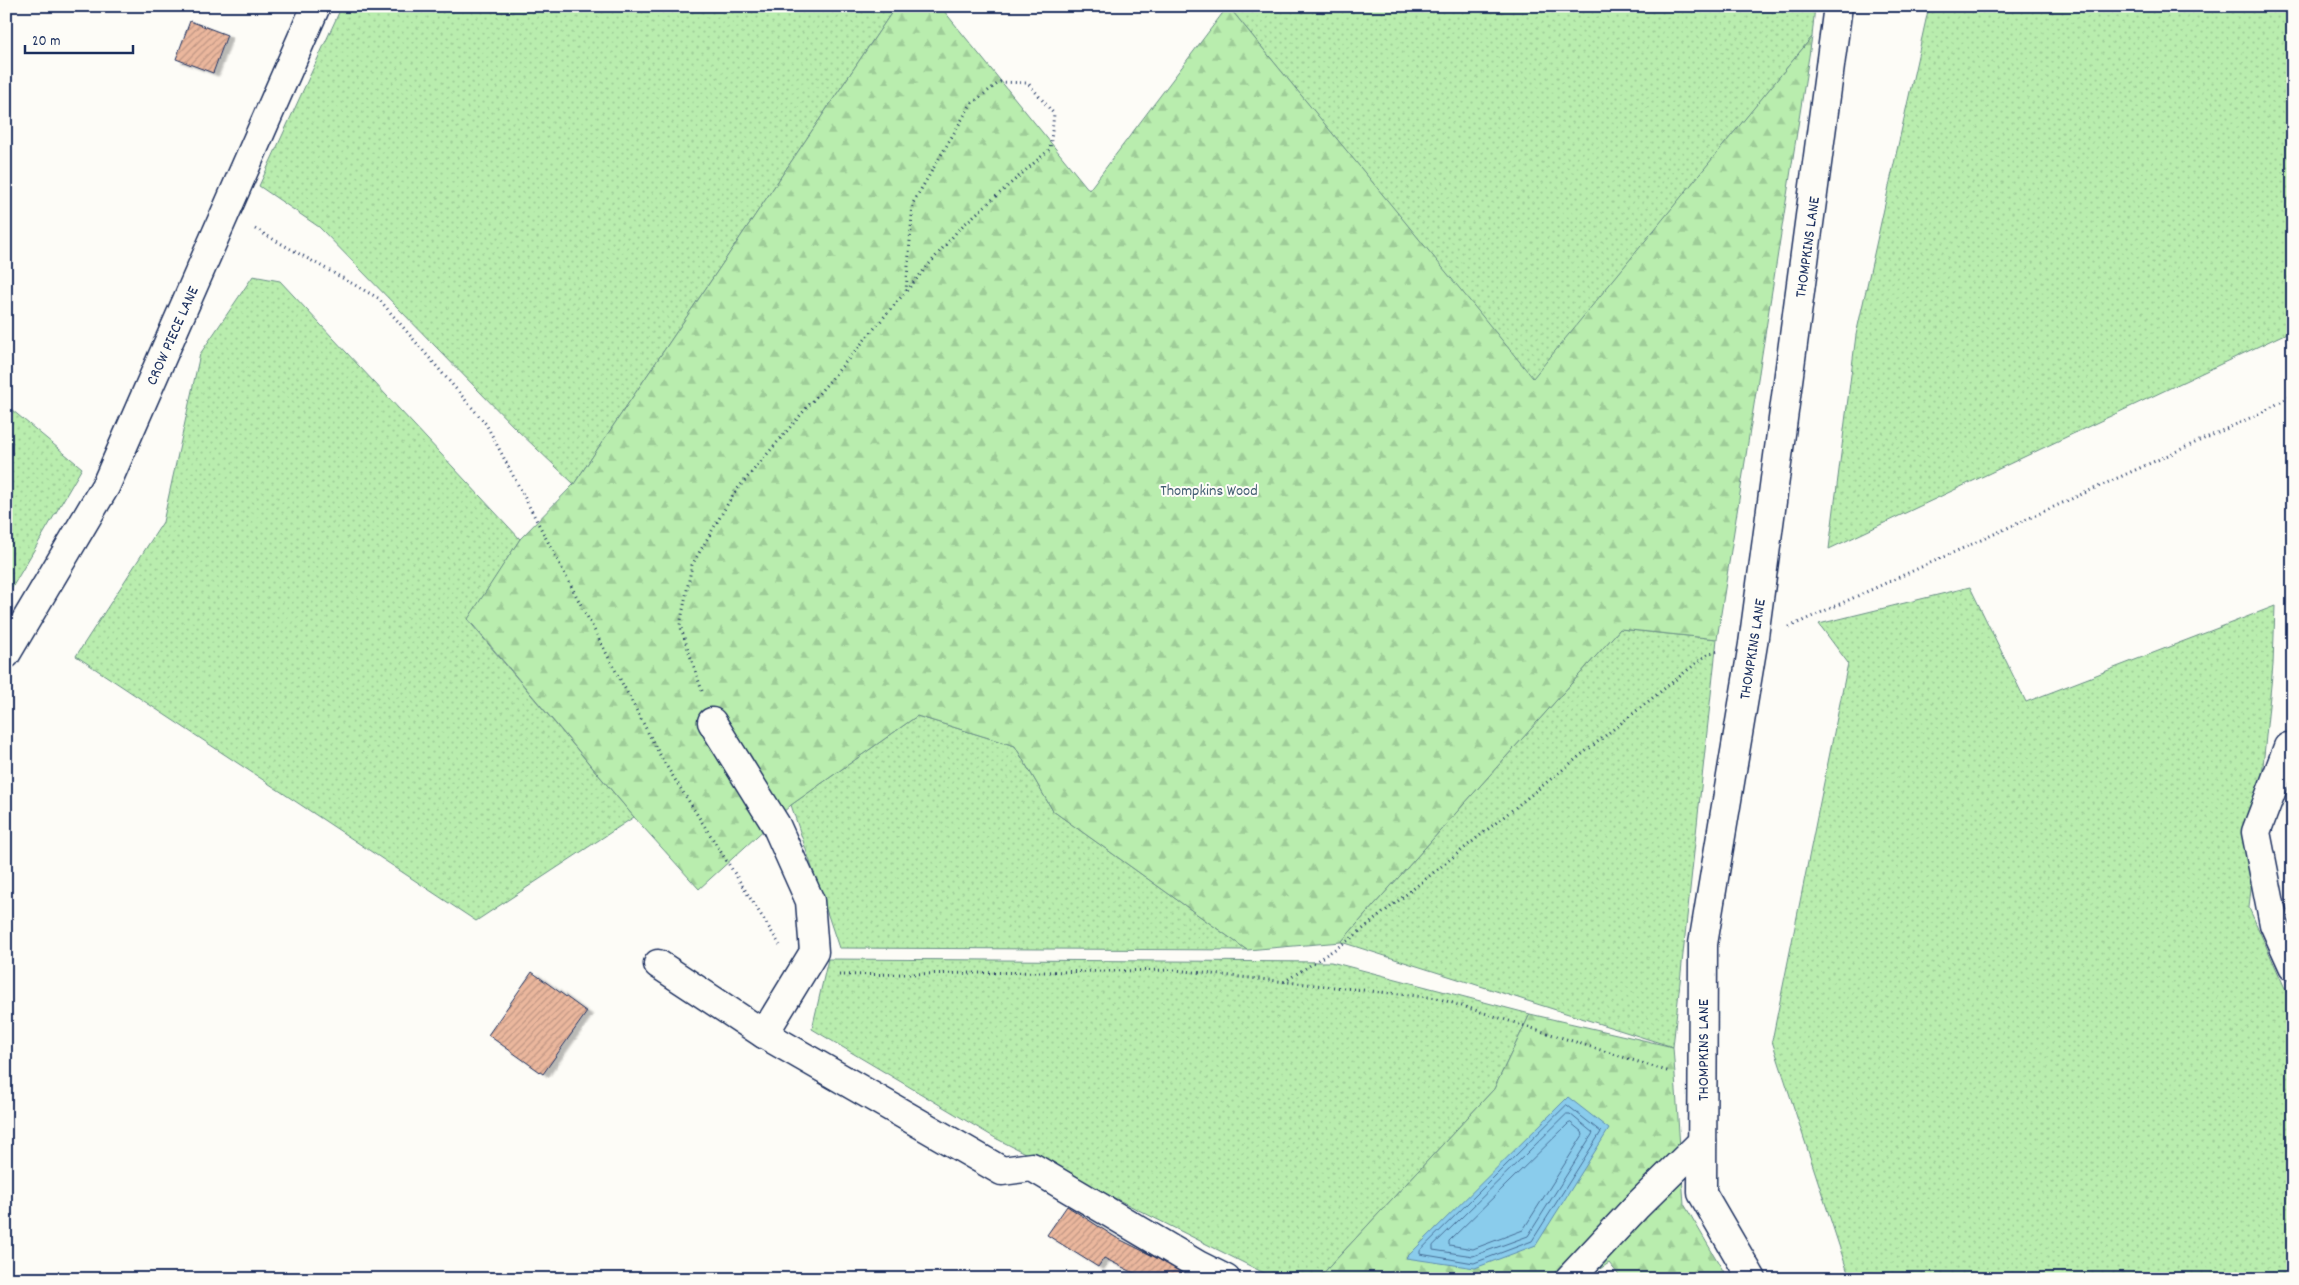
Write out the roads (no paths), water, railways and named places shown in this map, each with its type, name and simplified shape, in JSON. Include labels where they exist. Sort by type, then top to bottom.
[{"type":"street","name":"CROW PIECE LANE","points":[[6,654],[106,485],[316,6]]},
{"type":"street","name":"THOMPKINS LANE","points":[[1752,1279],[1702,1193],[1703,944],[1753,644],[1838,6]]},
{"type":"street","points":[[712,722],[776,825],[810,901],[814,952],[764,1034]]},
{"type":"street","points":[[2288,747],[2256,832],[2274,924],[2293,966]]},
{"type":"street","points":[[658,964],[764,1034],[1002,1171],[1032,1167],[1198,1265],[1226,1279]]},
{"type":"street","points":[[1569,1279],[1637,1206],[1702,1142]]},
{"type":"water","points":[[1568,1097],[1609,1129],[1536,1245],[1475,1268],[1406,1258]]},
{"type":"park label","name":"Thompkins Wood","points":[[1209,489]]}]
